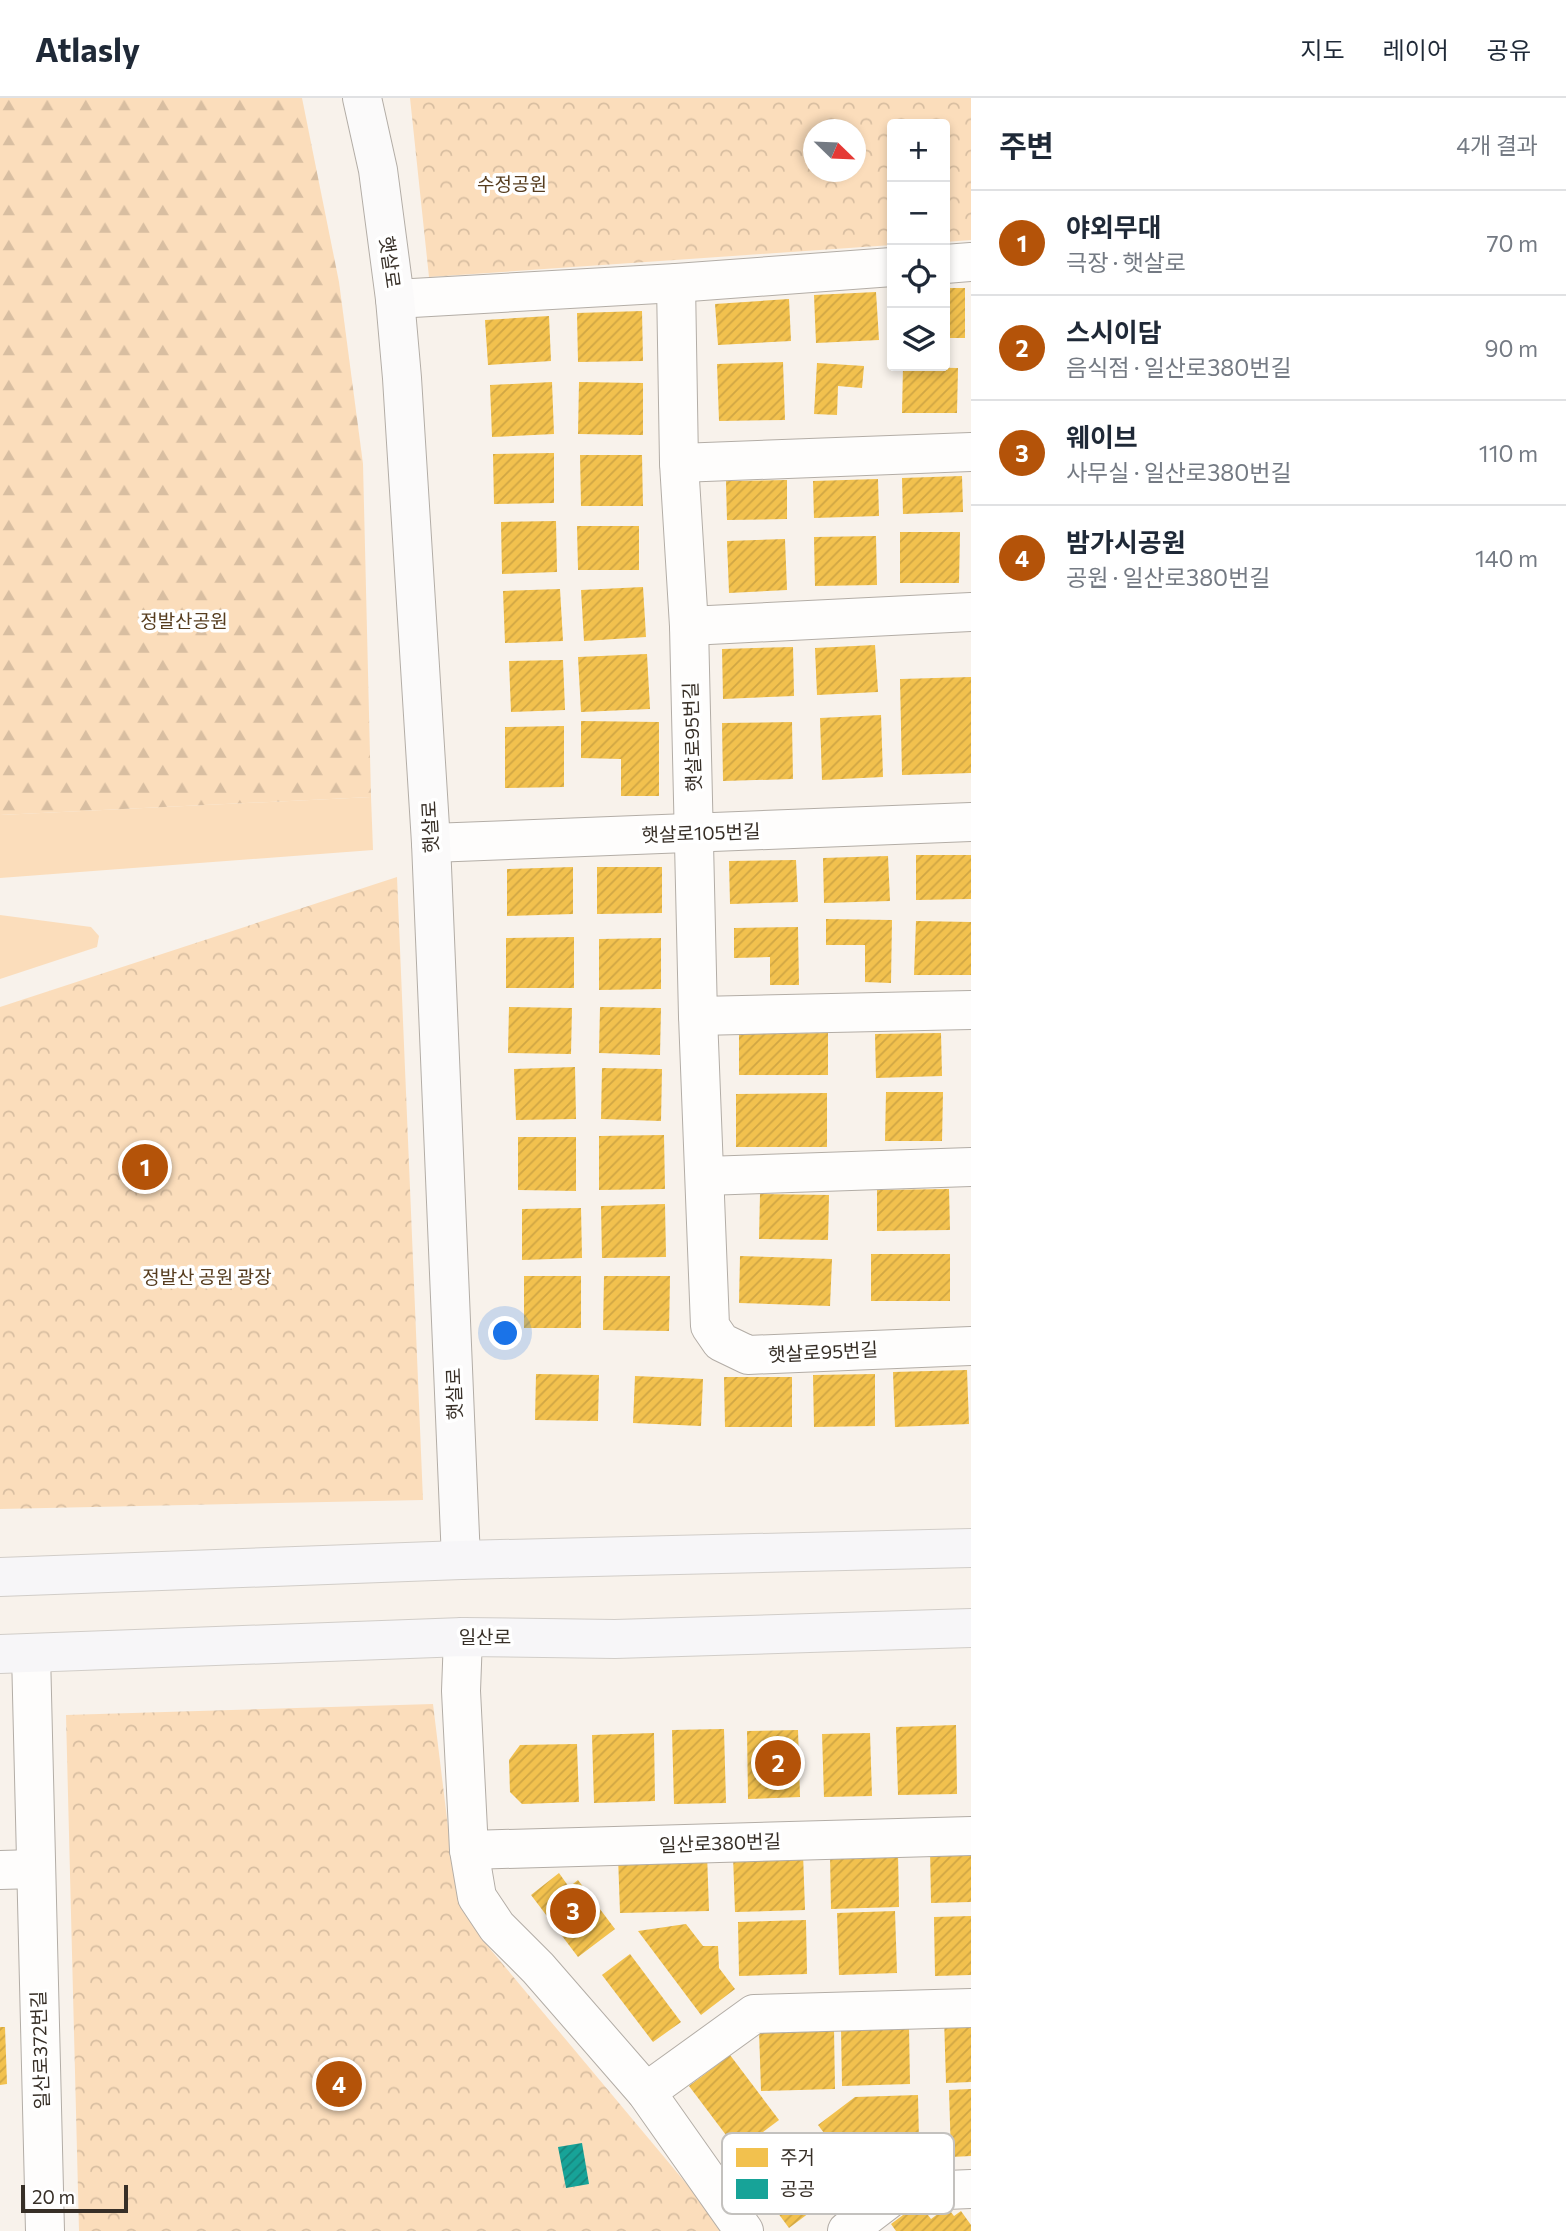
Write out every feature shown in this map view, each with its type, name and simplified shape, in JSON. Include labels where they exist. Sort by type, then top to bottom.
[{"type":"main road","points":[[0,1577],[461,1560],[971,1548]]},
{"type":"main road","name":"일산로","points":[[16,1653],[463,1637],[615,1639],[971,1628]]},
{"type":"street","name":"햇살로","points":[[362,98],[378,170],[395,299],[402,378],[431,843],[461,1560]]},
{"type":"street","points":[[950,264],[971,262]]},
{"type":"street","points":[[395,299],[887,267]]},
{"type":"street","name":"햇살로95번길","points":[[676,283],[710,1326],[721,1342],[748,1355],[971,1346]]},
{"type":"street","points":[[680,463],[971,452]]},
{"type":"street","points":[[689,626],[971,612]]},
{"type":"street","name":"햇살로105번길","points":[[431,843],[971,822]]},
{"type":"street","points":[[698,1016],[971,1010]]},
{"type":"street","points":[[705,1176],[971,1167]]},
{"type":"street","points":[[463,1637],[461,1691],[469,1850],[477,1897],[497,1927],[538,1968],[646,2092],[722,2200]]},
{"type":"street","name":"일산로372번길","points":[[16,1653],[17,1869],[45,2231]]},
{"type":"street","name":"일산로380번길","points":[[469,1850],[971,1836]]},
{"type":"street","points":[[646,2092],[754,2014],[971,2008]]},
{"type":"street","points":[[732,2214],[744,2231]]},
{"type":"street","points":[[847,2231],[869,2214]]},
{"type":"green space","name":"정발산공원","points":[[0,98],[302,98],[339,282],[363,464],[371,797],[0,815]]},
{"type":"green space","name":"수정공원","points":[[410,98],[971,98],[971,240],[950,242],[950,119],[887,119],[887,245],[429,277]]},
{"type":"green space","points":[[371,797],[373,850],[0,878],[0,815]]},
{"type":"green space","name":"정발산 공원 광장","points":[[397,877],[423,1500],[0,1509],[0,1007]]},
{"type":"green space","points":[[0,915],[91,927],[99,936],[97,947],[0,979]]},
{"type":"green space","points":[[433,1704],[454,1876],[480,1937],[726,2231],[79,2231],[66,1715]]},
{"type":"building: 주거","points":[[950,288],[965,288],[965,338],[950,338]]},
{"type":"building: 주거","points":[[876,292],[879,340],[816,343],[814,295]]},
{"type":"building: 주거","points":[[789,299],[791,341],[718,345],[715,304]]},
{"type":"building: 주거","points":[[642,311],[643,361],[578,362],[577,313]]},
{"type":"building: 주거","points":[[549,316],[551,361],[488,365],[485,320]]},
{"type":"building: 주거","points":[[783,362],[785,420],[719,421],[717,364]]},
{"type":"building: 주거","points":[[817,363],[864,366],[862,388],[838,386],[837,415],[814,414]]},
{"type":"building: 주거","points":[[950,368],[958,368],[957,413],[902,413],[903,371],[950,371]]},
{"type":"building: 주거","points":[[552,382],[554,434],[492,437],[490,385]]},
{"type":"building: 주거","points":[[579,382],[643,383],[643,435],[578,434]]},
{"type":"building: 주거","points":[[554,453],[554,503],[494,504],[493,454]]},
{"type":"building: 주거","points":[[580,455],[642,455],[643,506],[581,506]]},
{"type":"building: 주거","points":[[962,476],[963,512],[903,514],[902,478]]},
{"type":"building: 주거","points":[[878,479],[879,516],[814,518],[813,481]]},
{"type":"building: 주거","points":[[787,480],[787,519],[727,520],[726,481]]},
{"type":"building: 주거","points":[[556,521],[557,572],[502,574],[501,522]]},
{"type":"building: 주거","points":[[577,526],[639,526],[639,570],[578,570]]},
{"type":"building: 주거","points":[[900,532],[960,532],[959,583],[900,583]]},
{"type":"building: 주거","points":[[876,536],[877,585],[815,586],[814,537]]},
{"type":"building: 주거","points":[[785,539],[787,590],[729,593],[727,541]]},
{"type":"building: 주거","points":[[643,587],[646,637],[584,641],[581,590]]},
{"type":"building: 주거","points":[[560,589],[563,641],[505,643],[503,591]]},
{"type":"building: 주거","points":[[875,645],[878,692],[817,695],[815,648]]},
{"type":"building: 주거","points":[[793,647],[794,696],[723,699],[722,649]]},
{"type":"building: 주거","points":[[647,654],[650,709],[581,712],[578,657]]},
{"type":"building: 주거","points":[[563,660],[565,710],[511,712],[509,661]]},
{"type":"building: 주거","points":[[971,677],[971,773],[902,775],[900,679]]},
{"type":"building: 주거","points":[[881,715],[883,777],[822,780],[820,718]]},
{"type":"building: 주거","points":[[581,721],[659,722],[659,796],[621,796],[621,759],[581,758]]},
{"type":"building: 주거","points":[[792,722],[793,779],[723,781],[722,723]]},
{"type":"building: 주거","points":[[564,726],[564,787],[505,788],[505,727]]},
{"type":"building: 주거","points":[[916,855],[971,855],[971,899],[916,900]]},
{"type":"building: 주거","points":[[888,856],[890,901],[824,903],[823,858]]},
{"type":"building: 주거","points":[[796,860],[798,902],[730,904],[729,861]]},
{"type":"building: 주거","points":[[573,867],[573,914],[507,916],[507,869]]},
{"type":"building: 주거","points":[[597,867],[662,867],[662,913],[597,914]]},
{"type":"building: 주거","points":[[826,919],[892,920],[891,983],[865,982],[865,945],[826,945]]},
{"type":"building: 주거","points":[[916,921],[971,922],[971,975],[914,975]]},
{"type":"building: 주거","points":[[798,927],[799,985],[770,985],[770,957],[734,958],[734,928]]},
{"type":"building: 주거","points":[[574,937],[574,988],[506,988],[506,938]]},
{"type":"building: 주거","points":[[661,938],[661,989],[599,990],[599,939]]},
{"type":"building: 주거","points":[[509,1007],[572,1008],[571,1054],[508,1053]]},
{"type":"building: 주거","points":[[600,1007],[661,1008],[660,1055],[599,1053]]},
{"type":"building: 주거","points":[[828,1033],[828,1075],[739,1075],[739,1034]]},
{"type":"building: 주거","points":[[941,1033],[942,1076],[876,1078],[875,1034]]},
{"type":"building: 주거","points":[[575,1067],[576,1119],[516,1120],[514,1069]]},
{"type":"building: 주거","points":[[602,1068],[662,1069],[661,1121],[601,1119]]},
{"type":"building: 주거","points":[[886,1092],[943,1092],[942,1141],[885,1141]]},
{"type":"building: 주거","points":[[827,1093],[827,1147],[736,1147],[736,1094]]},
{"type":"building: 주거","points":[[664,1135],[665,1189],[599,1190],[599,1136]]},
{"type":"building: 주거","points":[[518,1137],[576,1137],[576,1191],[518,1190]]},
{"type":"building: 주거","points":[[949,1189],[950,1230],[877,1231],[877,1190]]},
{"type":"building: 주거","points":[[760,1194],[829,1195],[828,1240],[759,1239]]},
{"type":"building: 주거","points":[[665,1204],[666,1257],[602,1258],[601,1206]]},
{"type":"building: 주거","points":[[581,1208],[582,1258],[522,1260],[522,1209]]},
{"type":"building: 주거","points":[[871,1254],[950,1254],[950,1301],[871,1301]]},
{"type":"building: 주거","points":[[740,1256],[832,1259],[830,1306],[739,1303]]},
{"type":"building: 주거","points":[[524,1276],[581,1276],[581,1328],[524,1328]]},
{"type":"building: 주거","points":[[604,1276],[670,1276],[669,1331],[603,1330]]},
{"type":"building: 주거","points":[[967,1370],[969,1424],[895,1427],[893,1372]]},
{"type":"building: 주거","points":[[536,1374],[599,1375],[598,1421],[535,1420]]},
{"type":"building: 주거","points":[[875,1374],[875,1426],[814,1427],[813,1375]]},
{"type":"building: 주거","points":[[635,1376],[703,1379],[701,1426],[633,1423]]},
{"type":"building: 주거","points":[[724,1377],[792,1377],[792,1427],[725,1427]]},
{"type":"building: 주거","points":[[956,1725],[957,1794],[898,1795],[896,1727]]},
{"type":"building: 주거","points":[[724,1729],[726,1803],[674,1804],[672,1730]]},
{"type":"building: 주거","points":[[798,1730],[800,1797],[748,1799],[747,1731]]},
{"type":"building: 주거","points":[[654,1733],[655,1801],[594,1803],[592,1735]]},
{"type":"building: 주거","points":[[870,1733],[872,1796],[824,1797],[822,1734]]},
{"type":"building: 주거","points":[[577,1744],[579,1802],[522,1804],[510,1792],[509,1760],[520,1745]]},
{"type":"building: 주거","points":[[971,1846],[971,1902],[931,1903],[930,1847]]},
{"type":"building: 주거","points":[[707,1853],[709,1911],[620,1913],[618,1856]]},
{"type":"building: 주거","points":[[803,1853],[805,1910],[735,1912],[733,1855]]},
{"type":"building: 주거","points":[[898,1853],[899,1907],[831,1909],[830,1855]]},
{"type":"building: 주거","points":[[559,1873],[569,1887],[578,1880],[615,1929],[578,1957],[531,1895]]},
{"type":"building: 주거","points":[[895,1911],[897,1973],[839,1975],[837,1913]]},
{"type":"building: 주거","points":[[971,1916],[971,1975],[935,1976],[934,1917]]},
{"type":"building: 주거","points":[[806,1920],[807,1974],[739,1976],[738,1922]]},
{"type":"building: 주거","points":[[686,1924],[703,1946],[718,1946],[719,1968],[735,1989],[701,2015],[638,1931]]},
{"type":"building: 주거","points":[[630,1954],[681,2022],[653,2042],[602,1975]]},
{"type":"building: 주거","points":[[971,2016],[971,2082],[946,2083],[944,2017]]},
{"type":"building: 주거","points":[[909,2026],[910,2084],[842,2086],[841,2027]]},
{"type":"building: 주거","points":[[0,2027],[5,2027],[7,2084],[0,2085]]},
{"type":"building: 주거","points":[[834,2028],[835,2089],[761,2091],[759,2030]]},
{"type":"building: 주거","points":[[730,2055],[779,2120],[762,2133],[724,2133],[689,2086]]},
{"type":"building: 주거","points":[[971,2089],[971,2156],[954,2157],[949,2090]]},
{"type":"building: 주거","points":[[918,2095],[919,2133],[824,2133],[818,2125],[855,2097]]},
{"type":"building: 주거","points":[[961,2211],[971,2225],[971,2231],[896,2231],[891,2224],[904,2214],[927,2214],[931,2219],[938,2214],[954,2216]]},
{"type":"building: 주거","points":[[779,2214],[808,2214],[789,2228]]},
{"type":"building: 공공","points":[[582,2143],[589,2184],[566,2188],[558,2147]]},
{"type":"place","name":"야외무대","points":[[145,1167]]},
{"type":"place","name":"스시이담","points":[[778,1763]]},
{"type":"place","name":"웨이브","points":[[573,1911]]},
{"type":"place","name":"밤가시공원","points":[[339,2084]]}]
